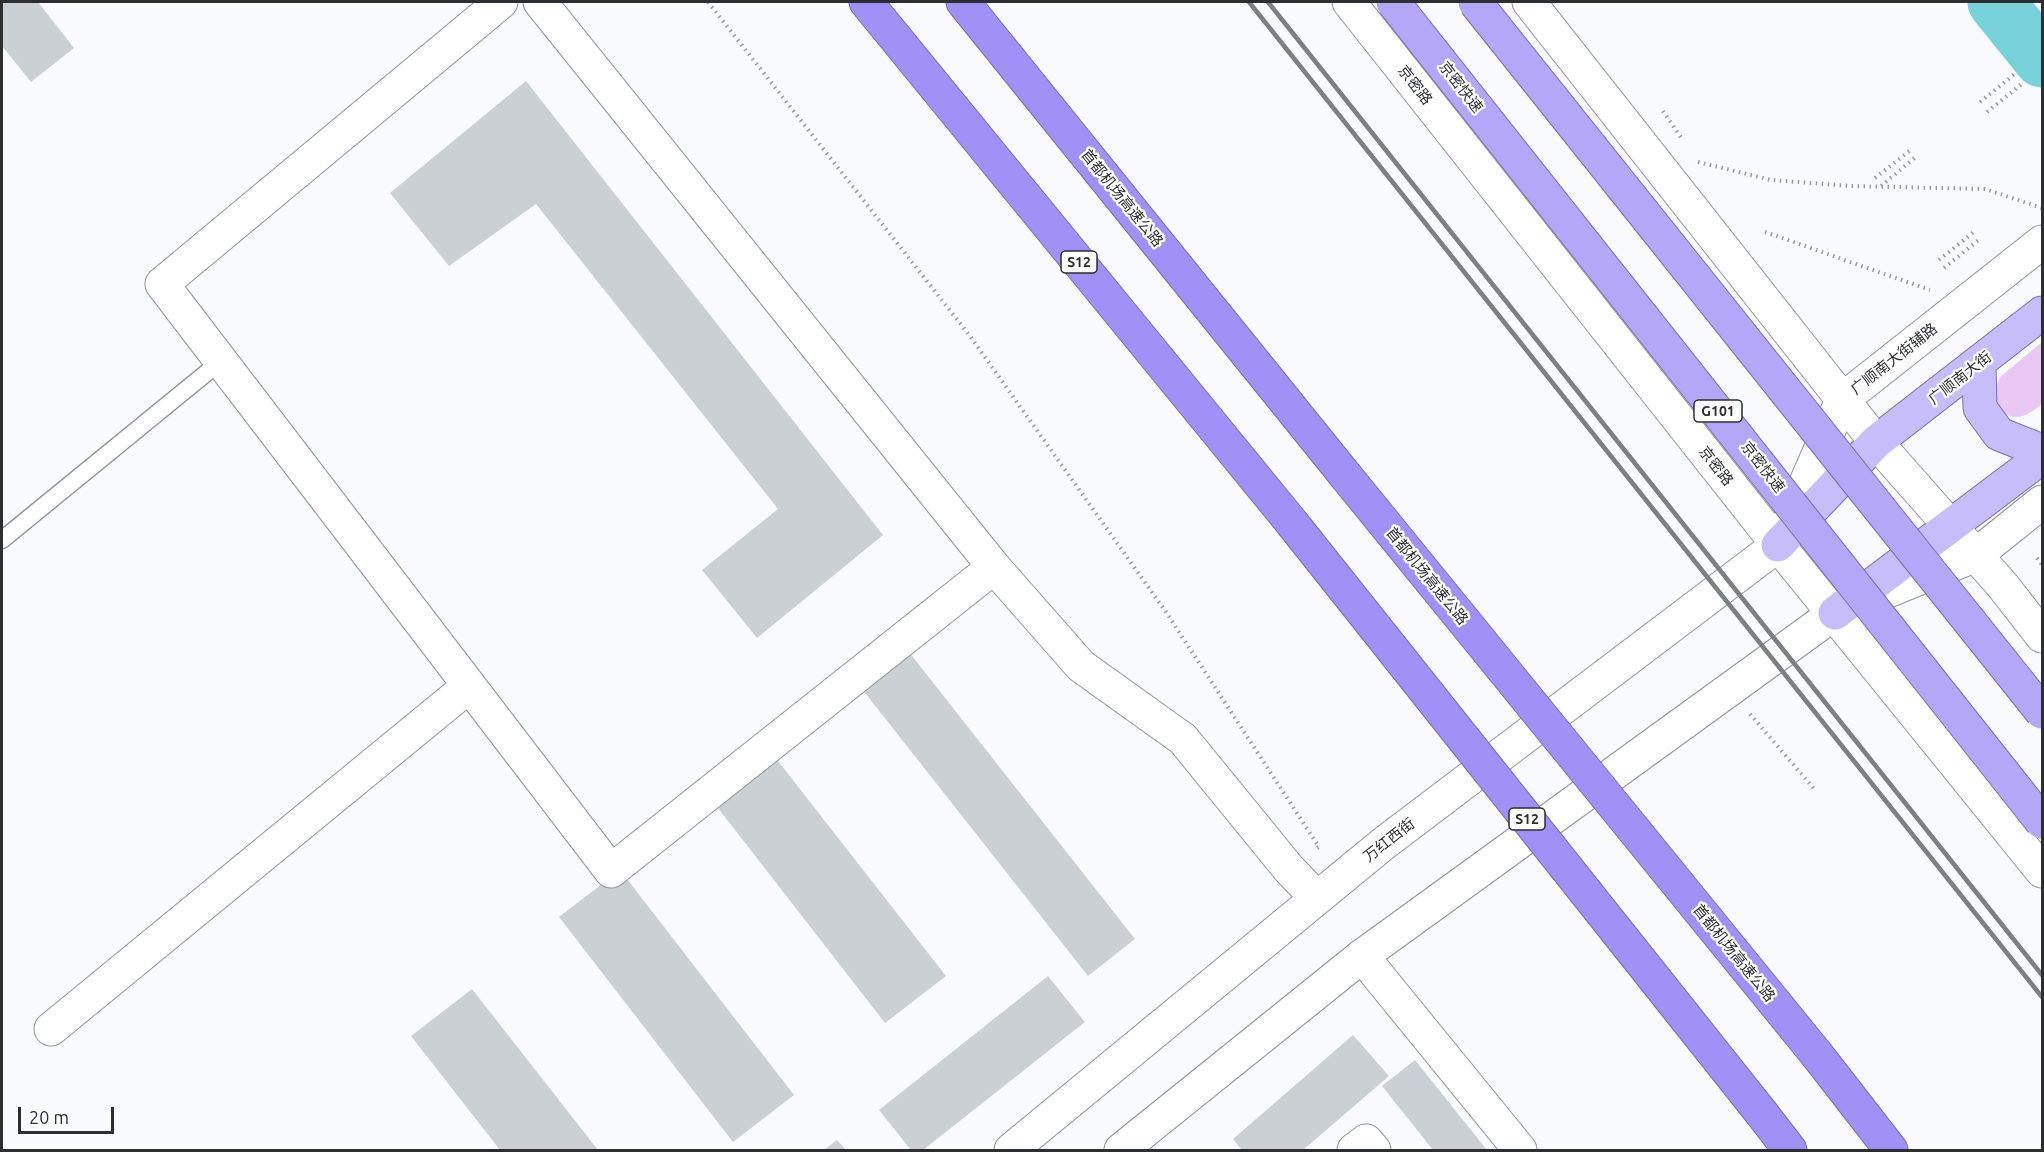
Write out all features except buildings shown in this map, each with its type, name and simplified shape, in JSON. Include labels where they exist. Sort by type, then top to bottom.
[{"type":"highway","name":"S12","points":[[866,2],[1292,523],[1790,1150]]},
{"type":"highway","name":"首都机场高速公路","points":[[963,2],[1818,1056],[1891,1150]]},
{"type":"highway","name":"京密快速","points":[[1393,2],[2043,822]]},
{"type":"highway","points":[[1475,2],[2043,712]]},
{"type":"main road","name":"广顺南大街","points":[[1778,545],[1876,442],[2043,312]]},
{"type":"main road","points":[[1979,364],[1980,408],[1992,425],[1999,434],[2043,451]]},
{"type":"main road","points":[[1834,613],[2043,458]]},
{"type":"street","points":[[501,2],[162,284],[611,871],[994,567]]},
{"type":"street","points":[[540,2],[994,567],[1081,666],[1183,739],[1289,869],[1317,898]]},
{"type":"street","name":"京密路","points":[[1349,2],[1778,545],[2043,871]]},
{"type":"street","points":[[1529,2],[1876,442],[1976,555],[2043,636]]},
{"type":"street","name":"广顺南大街辅路","points":[[1778,545],[1842,400],[2043,242]]},
{"type":"street","points":[[1121,1150],[1362,956],[1730,691],[1834,613],[1976,555],[2043,502]]},
{"type":"street","name":"万红西街","points":[[1011,1150],[1383,844],[1778,545]]},
{"type":"street","points":[[51,1029],[470,686]]},
{"type":"street","points":[[1362,956],[1520,1150]]},
{"type":"street","points":[[1354,1150],[1366,1141],[1374,1150]]},
{"type":"lane","points":[[2,540],[221,361]]},
{"type":"path","points":[[708,2],[970,336],[1166,612],[1319,847],[1289,869]]},
{"type":"path","points":[[1980,102],[2016,73]]},
{"type":"path","points":[[1987,112],[2023,83]]},
{"type":"path","points":[[1663,111],[1687,146]]},
{"type":"path","points":[[1875,178],[1912,149]]},
{"type":"path","points":[[1692,154],[1698,163],[1771,180],[1851,186],[1985,189],[2043,208]]},
{"type":"path","points":[[1881,186],[1917,156]]},
{"type":"path","points":[[1939,260],[1975,231]]},
{"type":"path","points":[[1765,232],[1936,292]]},
{"type":"path","points":[[1944,268],[1981,238]]},
{"type":"path","points":[[2037,558],[2043,565]]},
{"type":"path","points":[[1730,691],[1815,790]]},
{"type":"shaded area","points":[[2042,342],[2042,404],[2020,417],[2002,412],[1992,397],[2000,377]]},
{"type":"waterway","points":[[1996,2],[2042,59]]},
{"type":"railway","points":[[1249,2],[2042,997]]},
{"type":"railway","points":[[1268,2],[2042,975]]}]
